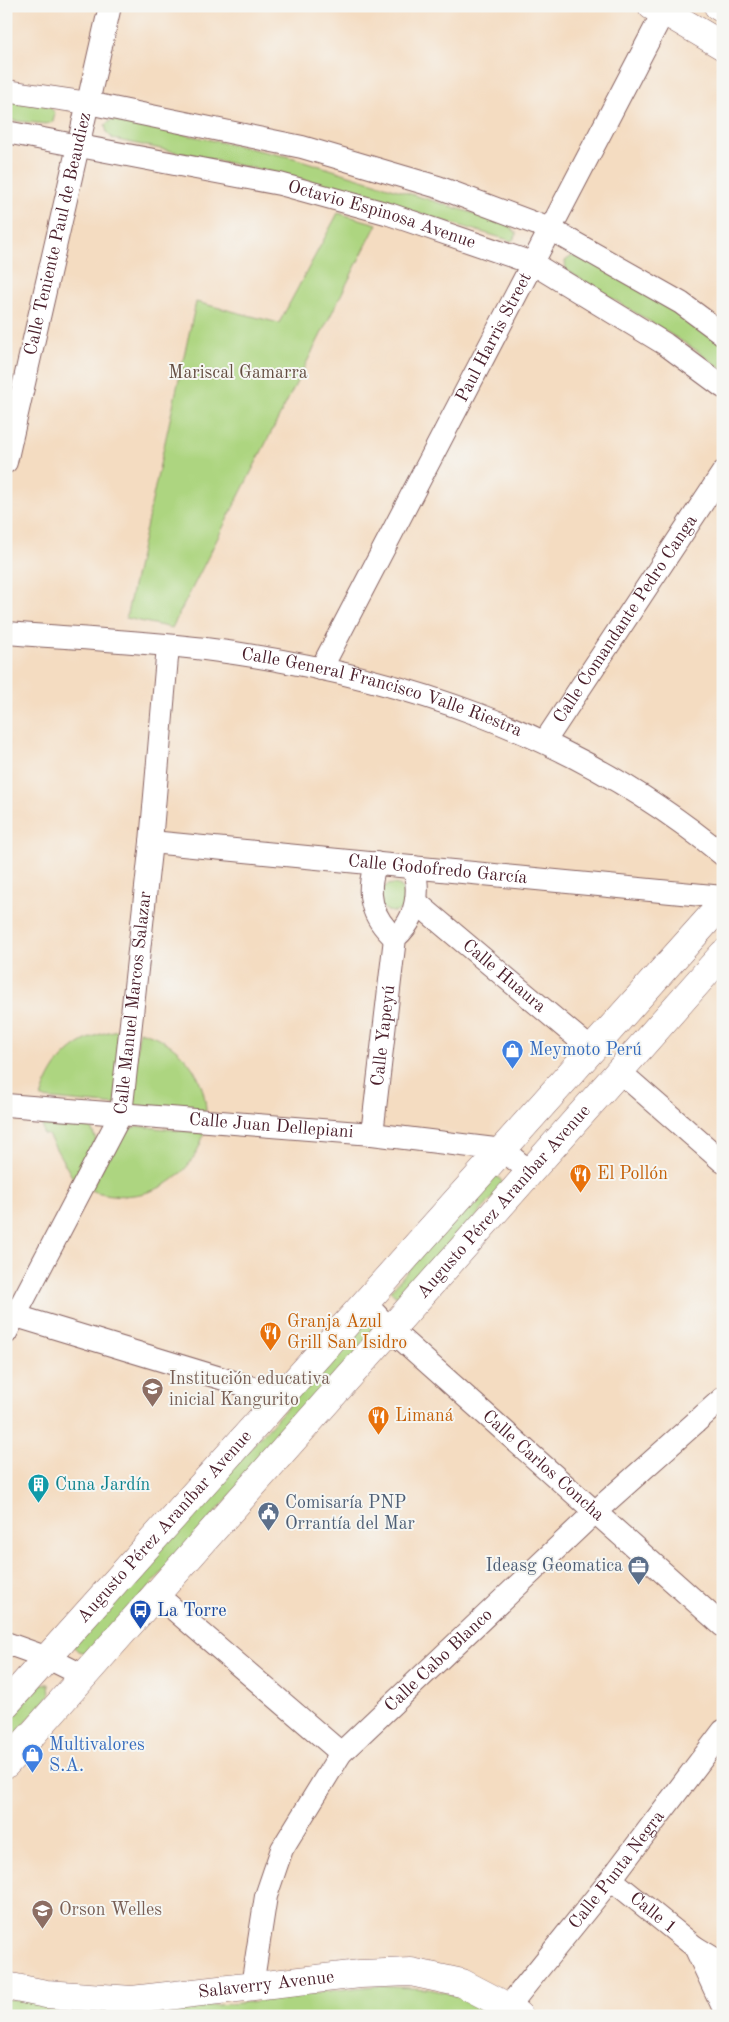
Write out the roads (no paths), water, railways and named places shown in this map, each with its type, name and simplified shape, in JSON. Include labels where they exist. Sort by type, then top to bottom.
[{"type":"main road","points":[[718,6],[723,9]]},
{"type":"main road","points":[[661,8],[723,46]]},
{"type":"main road","name":"Augusto Pérez Araníbar Avenue","points":[[6,1704],[283,1397],[723,903]]},
{"type":"main road","name":"Augusto Pérez Araníbar Avenue","points":[[6,1764],[529,1170],[723,954]]},
{"type":"main road","points":[[228,1457],[256,1481]]},
{"type":"main road","name":"Salaverry Avenue","points":[[6,1986],[46,1994],[132,2000],[360,1974],[411,1972],[462,1983],[513,2011]]},
{"type":"street","name":"Calle Teniente Paul de Beaudiez","points":[[6,462],[110,6]]},
{"type":"street","name":"Paul Harris Street","points":[[320,669],[550,229],[661,8]]},
{"type":"street","points":[[6,90],[88,103],[302,147],[438,187],[550,229],[681,303],[723,334]]},
{"type":"street","name":"Octavio Espinosa Avenue","points":[[6,132],[79,144],[280,184],[389,214],[532,263],[665,344],[723,387]]},
{"type":"street","name":"Calle Comandante Pedro Canga","points":[[545,741],[723,472]]},
{"type":"street","name":"Calle General Francisco Valle Riestra","points":[[6,633],[205,649],[320,669],[460,707],[545,741],[619,780],[660,807],[723,855]]},
{"type":"street","name":"Calle Manuel Marcos Salazar","points":[[11,1324],[122,1114],[151,842],[168,646]]},
{"type":"street","name":"Calle Godofredo García","points":[[151,842],[723,897]]},
{"type":"street","points":[[376,863],[370,887],[373,910],[382,926],[395,938]]},
{"type":"street","name":"Calle Yapeyú","points":[[372,1134],[395,938],[406,926],[416,902],[417,884],[414,867]]},
{"type":"street","name":"Calle Huaura","points":[[416,902],[592,1050]]},
{"type":"street","points":[[619,1071],[723,1162]]},
{"type":"street","name":"Calle Juan Dellepiani","points":[[6,1105],[372,1134],[504,1150]]},
{"type":"street","points":[[504,1150],[529,1170]]},
{"type":"street","name":"Calle Carlos Concha","points":[[366,1304],[390,1329],[723,1626]]},
{"type":"street","points":[[11,1324],[283,1397]]},
{"type":"street","name":"Calle Cabo Blanco","points":[[252,1986],[266,1896],[282,1849],[341,1752],[595,1512],[723,1398]]},
{"type":"street","points":[[156,1594],[341,1752]]},
{"type":"street","points":[[6,1643],[48,1658],[84,1676]]},
{"type":"street","name":"Calle Punta Negra","points":[[513,2011],[723,1731]]},
{"type":"street","name":"Calle 1","points":[[611,1880],[695,1947],[723,1964]]},
{"type":"street","name":"Calle 1","points":[[695,1947],[723,2007]]},
{"type":"place","name":"Meymoto Perú","points":[[513,1069]]},
{"type":"place","name":"El Pollón","points":[[581,1193]]},
{"type":"place","name":"Granja Azul Grill San Isidro","points":[[271,1351]]},
{"type":"place","name":"Institución educativa inicial Kangurito","points":[[153,1408]]},
{"type":"place","name":"Limaná","points":[[379,1435]]},
{"type":"place","name":"Cuna Jardín","points":[[39,1504]]},
{"type":"place","name":"Comisaría PNP Orrantía del Mar","points":[[269,1532]]},
{"type":"place","name":"Ideasg Geomatica","points":[[639,1585]]},
{"type":"place","name":"La Torre","points":[[141,1630]]},
{"type":"place","name":"Multivalores S.A.","points":[[33,1774]]},
{"type":"place","name":"Orson Welles","points":[[43,1929]]},
{"type":"park label","name":"Mariscal Gamarra","points":[[238,373]]}]
